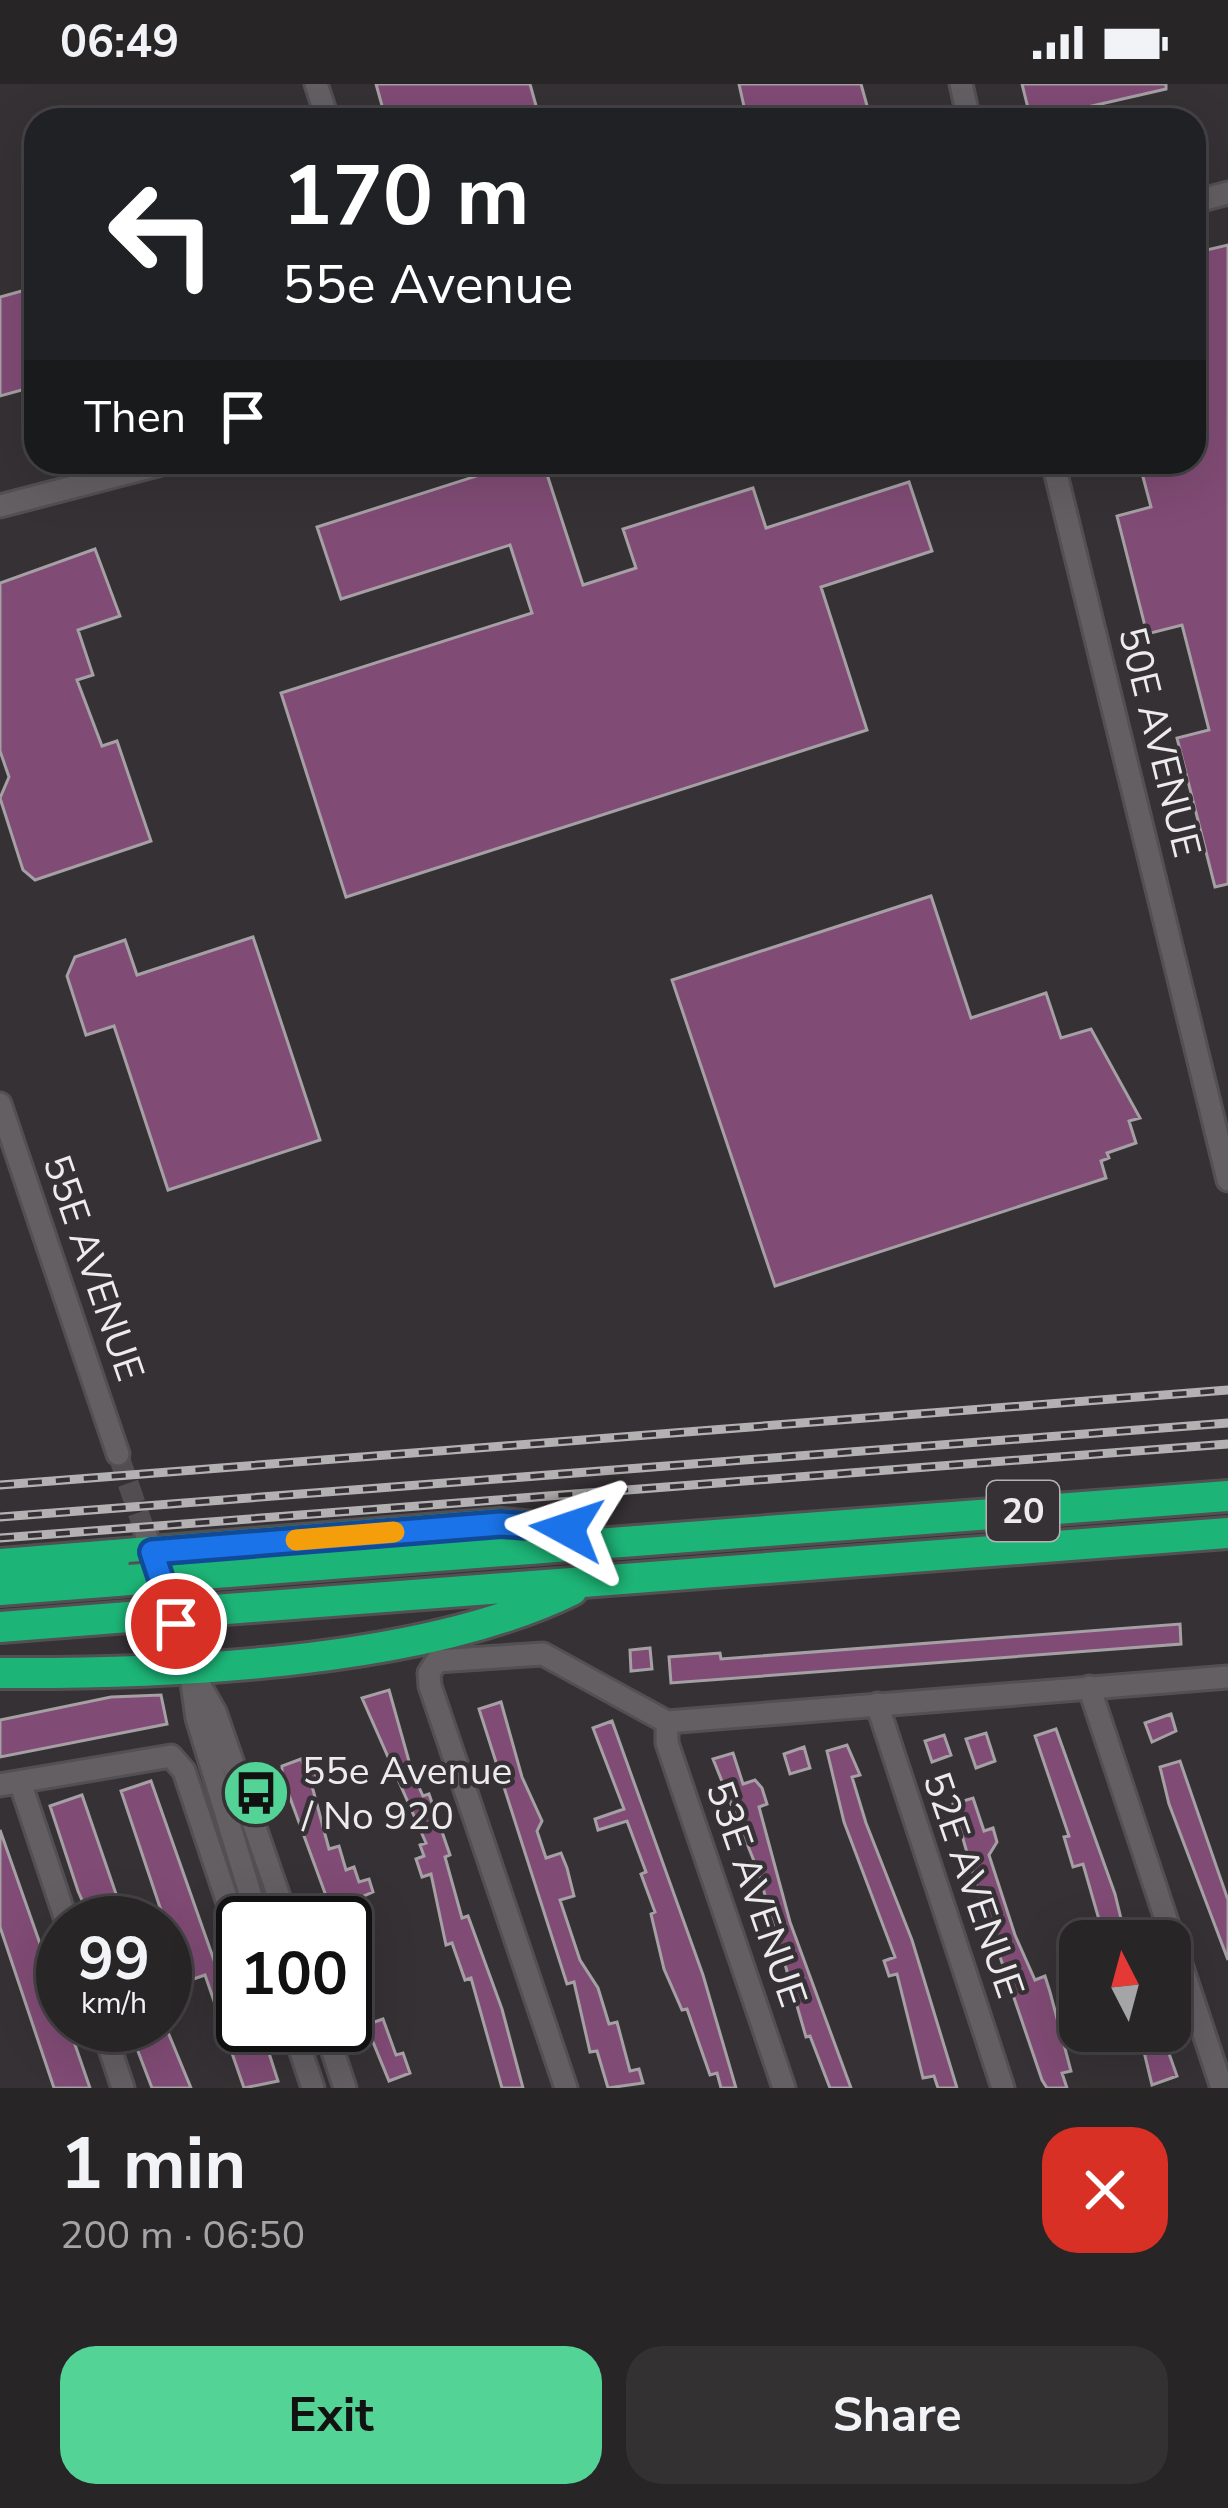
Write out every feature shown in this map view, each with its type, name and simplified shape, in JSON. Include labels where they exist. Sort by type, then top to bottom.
[{"type":"highway","name":"20","points":[[0,1590],[1228,1496]]},
{"type":"highway","points":[[0,1564],[149,1544],[524,1523],[655,1540]]},
{"type":"highway","name":"20","points":[[0,1627],[1228,1532]]},
{"type":"highway","points":[[0,1673],[190,1668],[287,1659],[516,1618],[588,1582]]},
{"type":"street","points":[[0,506],[124,474]]},
{"type":"street","name":"50E AVENUE","points":[[1056,474],[1228,1180]]},
{"type":"street","name":"55E AVENUE","points":[[0,1104],[118,1454]]},
{"type":"street","points":[[149,1544],[190,1668],[197,1718],[251,1896]]},
{"type":"street","points":[[566,2088],[429,1673],[433,1663],[536,1652],[667,1722],[1228,1677]]},
{"type":"street","points":[[190,1668],[215,1712],[279,1896]]},
{"type":"street","points":[[1088,1688],[1222,2088]]},
{"type":"street","name":"52E AVENUE","points":[[877,1704],[1003,2088]]},
{"type":"street","name":"53E AVENUE","points":[[667,1722],[667,1743],[784,2088]]},
{"type":"street","points":[[56,1896],[10,1784],[158,1755],[176,1759],[184,1771],[226,1896]]},
{"type":"street","points":[[111,2052],[123,2088]]},
{"type":"street","points":[[301,2052],[314,2088]]},
{"type":"street","points":[[333,2052],[345,2088]]},
{"type":"building","points":[[376,84],[530,84],[537,108],[383,108]]},
{"type":"building","points":[[739,84],[861,84],[868,108],[744,108]]},
{"type":"building","points":[[1022,84],[1166,84],[1166,89],[1083,108],[1028,108]]},
{"type":"building","points":[[1228,245],[1228,884],[1215,887],[1177,738],[1209,730],[1182,625],[1147,634],[1117,516],[1151,507],[1142,474],[1206,474],[1206,250]]},
{"type":"building","points":[[24,290],[24,389],[0,396],[0,297]]},
{"type":"building","points":[[483,474],[547,474],[583,585],[636,568],[623,529],[753,488],[766,528],[909,482],[932,551],[821,587],[867,730],[346,897],[281,693],[532,613],[510,545],[341,599],[317,527]]},
{"type":"building","points":[[95,549],[120,616],[78,630],[93,675],[77,680],[102,746],[117,741],[151,841],[35,880],[23,870],[0,798],[9,777],[0,751],[0,583]]},
{"type":"building","points":[[931,896],[971,1018],[1046,993],[1061,1038],[1091,1029],[1140,1118],[1129,1121],[1136,1143],[1107,1153],[1109,1158],[1101,1161],[1106,1178],[775,1286],[672,980]]},
{"type":"building","points":[[253,937],[320,1140],[168,1190],[114,1026],[86,1035],[67,976],[75,957],[125,940],[137,975]]},
{"type":"building","points":[[1180,1624],[1181,1644],[671,1683],[669,1657],[720,1653],[721,1659]]},
{"type":"building","points":[[650,1648],[652,1669],[631,1671],[630,1650]]},
{"type":"building","points":[[389,1690],[412,1772],[423,1796],[429,1794],[450,1855],[445,1857],[462,1918],[468,1916],[502,2009],[523,2088],[502,2088],[471,1978],[465,1980],[452,1943],[446,1945],[431,1874],[422,1877],[416,1859],[424,1856],[420,1845],[426,1843],[362,1698]]},
{"type":"building","points":[[161,1695],[167,1724],[0,1757],[0,1720],[111,1697]]},
{"type":"building","points":[[501,1702],[522,1777],[542,1821],[537,1831],[546,1858],[561,1853],[567,1868],[574,1896],[560,1900],[580,1960],[598,1988],[609,2024],[617,2022],[630,2071],[639,2069],[643,2083],[608,2088],[597,2051],[590,2052],[574,1982],[567,1984],[479,1709]]},
{"type":"building","points":[[1171,1714],[1176,1731],[1152,1742],[1145,1723]]},
{"type":"building","points":[[612,1721],[703,1975],[736,2088],[721,2088],[717,2073],[710,2075],[687,2009],[682,2010],[664,1969],[651,1914],[655,1912],[641,1874],[646,1872],[627,1821],[598,1830],[595,1819],[624,1809],[593,1728]]},
{"type":"building","points":[[1056,1729],[1121,1920],[1099,1920],[1083,1864],[1073,1867],[1064,1837],[1069,1836],[1035,1736]]},
{"type":"building","points":[[986,1733],[995,1761],[976,1768],[966,1739]]},
{"type":"building","points":[[944,1735],[951,1755],[932,1762],[925,1741]]},
{"type":"building","points":[[847,1745],[860,1775],[852,1777],[866,1823],[912,1940],[957,2088],[938,2088],[934,2076],[923,2078],[897,1974],[889,1976],[884,1961],[895,1957],[844,1822],[827,1751]]},
{"type":"building","points":[[804,1747],[810,1768],[790,1774],[784,1754]]},
{"type":"building","points":[[733,1753],[743,1784],[755,1780],[762,1788],[767,1804],[759,1807],[790,1922],[851,2088],[830,2088],[810,2036],[806,2037],[758,1871],[713,1759]]},
{"type":"building","points":[[301,1759],[305,1769],[313,1767],[319,1784],[312,1786],[329,1849],[339,1846],[346,1870],[354,1867],[359,1882],[369,1879],[373,1892],[326,1896],[282,1766]]},
{"type":"building","points":[[1180,1761],[1228,1900],[1228,1960],[1169,1804],[1160,1767]]},
{"type":"building","points":[[151,1781],[191,1896],[156,1896],[121,1791]]},
{"type":"building","points":[[82,1795],[117,1896],[80,1896],[50,1806]]},
{"type":"building","points":[[973,1798],[984,1831],[993,1828],[997,1842],[989,1855],[1035,1980],[1045,1976],[1059,2027],[1059,2052],[1066,2052],[1071,2071],[1062,2073],[1067,2088],[1047,2088],[1042,2080],[953,1804]]},
{"type":"building","points":[[0,1830],[36,1932],[36,2034],[0,1927]]},
{"type":"building","points":[[192,1898],[216,1966],[216,2007],[205,1975],[192,1980]]},
{"type":"building","points":[[383,2019],[396,2055],[403,2053],[410,2073],[389,2081],[372,2040],[372,2023]]},
{"type":"building","points":[[42,2052],[78,2052],[90,2088],[54,2088]]},
{"type":"building","points":[[138,2052],[176,2052],[191,2088],[152,2088]]},
{"type":"building","points":[[232,2052],[269,2052],[278,2081],[244,2088]]},
{"type":"building","points":[[1144,2052],[1168,2052],[1177,2076],[1152,2085]]},
{"type":"tunnel","points":[[118,1454],[146,1535]]},
{"type":"railway","points":[[0,1485],[1228,1390]]},
{"type":"railway","points":[[0,1517],[1228,1423]]},
{"type":"railway","points":[[0,1538],[1228,1444]]},
{"type":"slow traffic","points":[[296,1540],[394,1532]]},
{"type":"place","name":"55e Avenue / No 920","points":[[256,1793]]},
{"type":"route","points":[[176,1624],[152,1552],[501,1524],[567,1529]]}]
